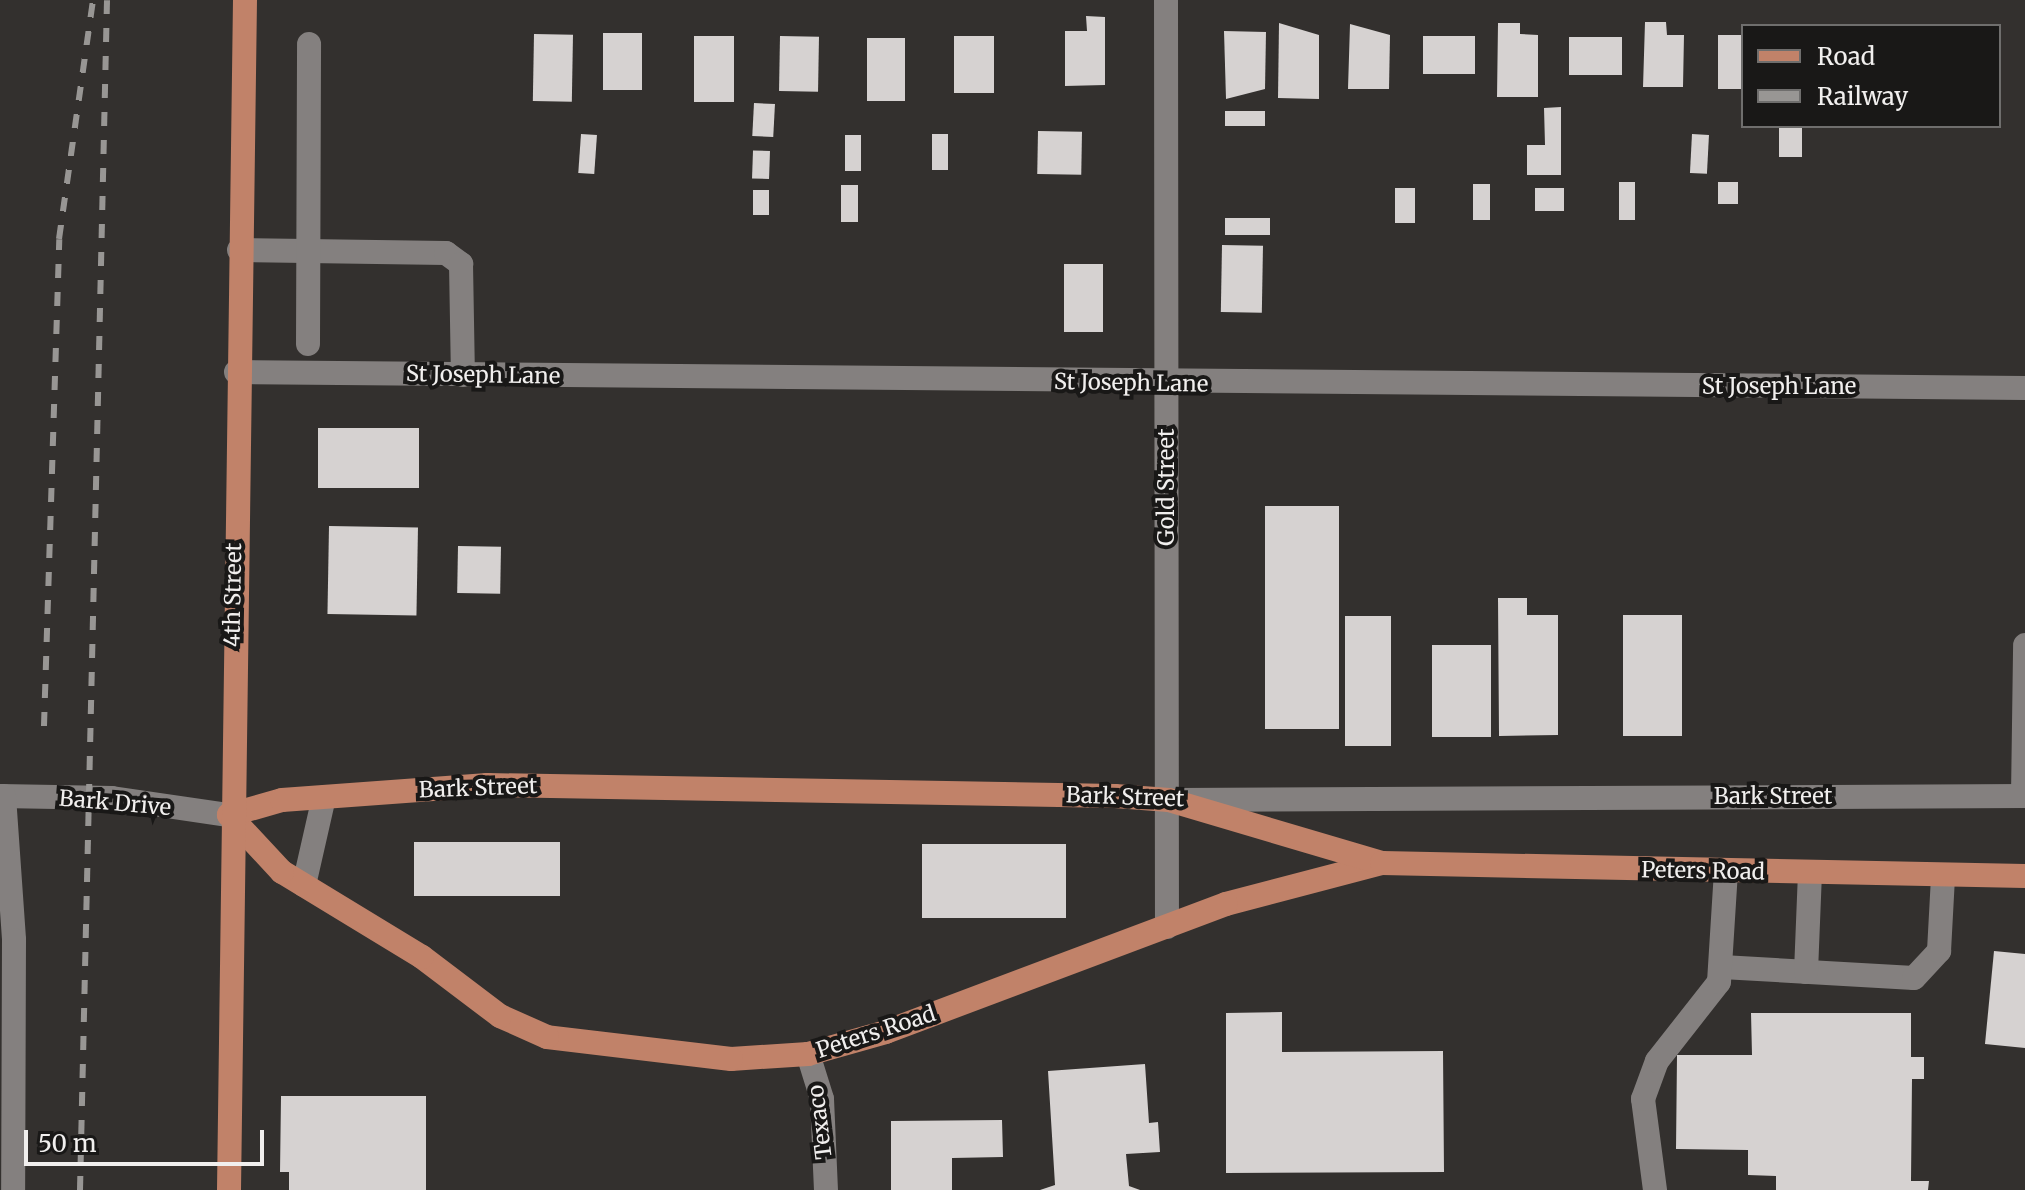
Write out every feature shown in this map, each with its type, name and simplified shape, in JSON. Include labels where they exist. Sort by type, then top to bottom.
[{"type":"main road","name":"4th Street","points":[[229,1190],[229,815],[245,0]]},
{"type":"main road","name":"Bark Street","points":[[229,815],[324,797],[487,785],[1169,800]]},
{"type":"main road","name":"Peters Road","points":[[1169,800],[1382,863],[1943,877],[2025,876]]},
{"type":"main road","name":"Peters Road","points":[[229,815],[304,885],[500,1016],[547,1037],[731,1059],[808,1054],[1167,927],[1382,863]]},
{"type":"street","name":"Gold Street","points":[[1166,0],[1167,927]]},
{"type":"street","points":[[308,344],[309,44]]},
{"type":"street","points":[[239,250],[446,253],[461,264],[463,375]]},
{"type":"street","name":"St Joseph Lane","points":[[236,372],[1167,383],[2025,388]]},
{"type":"street","points":[[2024,796],[2025,645]]},
{"type":"street","points":[[2,796],[14,940],[13,1190]]},
{"type":"street","name":"Bark Drive","points":[[2,796],[112,798],[229,815]]},
{"type":"street","name":"Bark Street","points":[[1169,800],[2024,796]]},
{"type":"street","points":[[304,885],[324,797]]},
{"type":"street","points":[[1655,1190],[1647,1167],[1643,1099],[1657,1061],[1719,982],[1726,872]]},
{"type":"street","points":[[1806,972],[1810,874]]},
{"type":"street","points":[[1722,967],[1914,978],[1929,970],[1939,951],[1943,877]]},
{"type":"street","name":"Texaco","points":[[808,1054],[822,1099],[826,1190]]},
{"type":"building","points":[[1086,16],[1105,17],[1105,85],[1065,86],[1065,31],[1087,31]]},
{"type":"building","points":[[1645,22],[1666,22],[1667,35],[1684,35],[1683,87],[1643,87]]},
{"type":"building","points":[[1279,23],[1319,35],[1319,99],[1278,98]]},
{"type":"building","points":[[1498,23],[1520,23],[1520,34],[1538,35],[1538,97],[1497,97]]},
{"type":"building","points":[[1350,24],[1390,35],[1389,89],[1348,89]]},
{"type":"building","points":[[1224,31],[1266,32],[1265,89],[1226,99]]},
{"type":"building","points":[[603,33],[642,33],[642,90],[603,90]]},
{"type":"building","points":[[534,34],[573,35],[572,102],[533,101]]},
{"type":"building","points":[[1718,35],[1741,35],[1741,89],[1718,89]]},
{"type":"building","points":[[694,36],[734,36],[734,102],[694,102]]},
{"type":"building","points":[[780,36],[819,37],[818,92],[779,91]]},
{"type":"building","points":[[954,36],[994,36],[994,93],[954,93]]},
{"type":"building","points":[[1423,36],[1475,36],[1475,74],[1423,74]]},
{"type":"building","points":[[1569,37],[1622,37],[1622,75],[1569,75]]},
{"type":"building","points":[[867,38],[905,38],[905,101],[867,101]]},
{"type":"building","points":[[754,103],[775,104],[773,137],[752,136]]},
{"type":"building","points":[[1561,107],[1561,175],[1527,175],[1527,145],[1545,145],[1544,108]]},
{"type":"building","points":[[1225,111],[1265,111],[1265,126],[1225,126]]},
{"type":"building","points":[[1779,128],[1802,128],[1802,157],[1779,157]]},
{"type":"building","points":[[1038,131],[1082,132],[1081,175],[1037,174]]},
{"type":"building","points":[[581,134],[597,135],[594,174],[578,173]]},
{"type":"building","points":[[932,134],[948,134],[948,170],[932,170]]},
{"type":"building","points":[[1692,134],[1709,135],[1707,174],[1690,173]]},
{"type":"building","points":[[845,135],[861,135],[861,171],[845,171]]},
{"type":"building","points":[[753,150],[770,151],[769,179],[752,178]]},
{"type":"building","points":[[1619,182],[1635,182],[1635,220],[1619,220]]},
{"type":"building","points":[[1718,182],[1738,182],[1738,204],[1718,204]]},
{"type":"building","points":[[1473,184],[1490,184],[1490,220],[1473,220]]},
{"type":"building","points":[[841,185],[858,185],[858,222],[841,222]]},
{"type":"building","points":[[1395,188],[1415,188],[1415,223],[1395,223]]},
{"type":"building","points":[[1535,188],[1564,188],[1564,211],[1535,211]]},
{"type":"building","points":[[753,190],[769,190],[769,215],[753,215]]},
{"type":"building","points":[[1225,218],[1270,218],[1270,235],[1225,235]]},
{"type":"building","points":[[1222,245],[1263,246],[1262,313],[1221,312]]},
{"type":"building","points":[[1064,264],[1103,264],[1103,332],[1064,332]]},
{"type":"building","points":[[318,428],[419,428],[419,488],[318,488]]},
{"type":"building","points":[[1265,506],[1339,506],[1339,729],[1265,729]]},
{"type":"building","points":[[329,526],[418,528],[416,616],[327,614]]},
{"type":"building","points":[[458,546],[501,547],[500,594],[457,593]]},
{"type":"building","points":[[1498,598],[1527,598],[1527,615],[1558,615],[1558,735],[1499,736]]},
{"type":"building","points":[[1623,615],[1682,615],[1682,736],[1623,736]]},
{"type":"building","points":[[1345,616],[1391,616],[1391,746],[1345,746]]},
{"type":"building","points":[[1432,645],[1491,645],[1491,737],[1432,737]]},
{"type":"building","points":[[414,842],[560,842],[560,896],[414,896]]},
{"type":"building","points":[[922,844],[1066,844],[1066,918],[922,918]]},
{"type":"building","points":[[1994,951],[2025,954],[2025,1048],[1985,1044]]},
{"type":"building","points":[[1282,1012],[1282,1052],[1443,1051],[1444,1172],[1226,1173],[1226,1013]]},
{"type":"building","points":[[1751,1013],[1911,1013],[1911,1057],[1924,1057],[1924,1079],[1912,1079],[1911,1181],[1929,1181],[1928,1190],[1776,1190],[1776,1176],[1748,1175],[1748,1150],[1676,1149],[1677,1055],[1752,1055]]},
{"type":"building","points":[[1145,1064],[1149,1123],[1158,1122],[1160,1152],[1126,1154],[1129,1186],[1140,1190],[1040,1190],[1055,1185],[1048,1071]]},
{"type":"building","points":[[281,1096],[426,1096],[426,1190],[289,1190],[289,1172],[280,1172]]},
{"type":"building","points":[[1002,1120],[1003,1157],[952,1158],[952,1190],[891,1190],[891,1121]]},
{"type":"railway","points":[[44,726],[59,239],[93,0]]},
{"type":"railway","points":[[80,1190],[107,0]]}]
